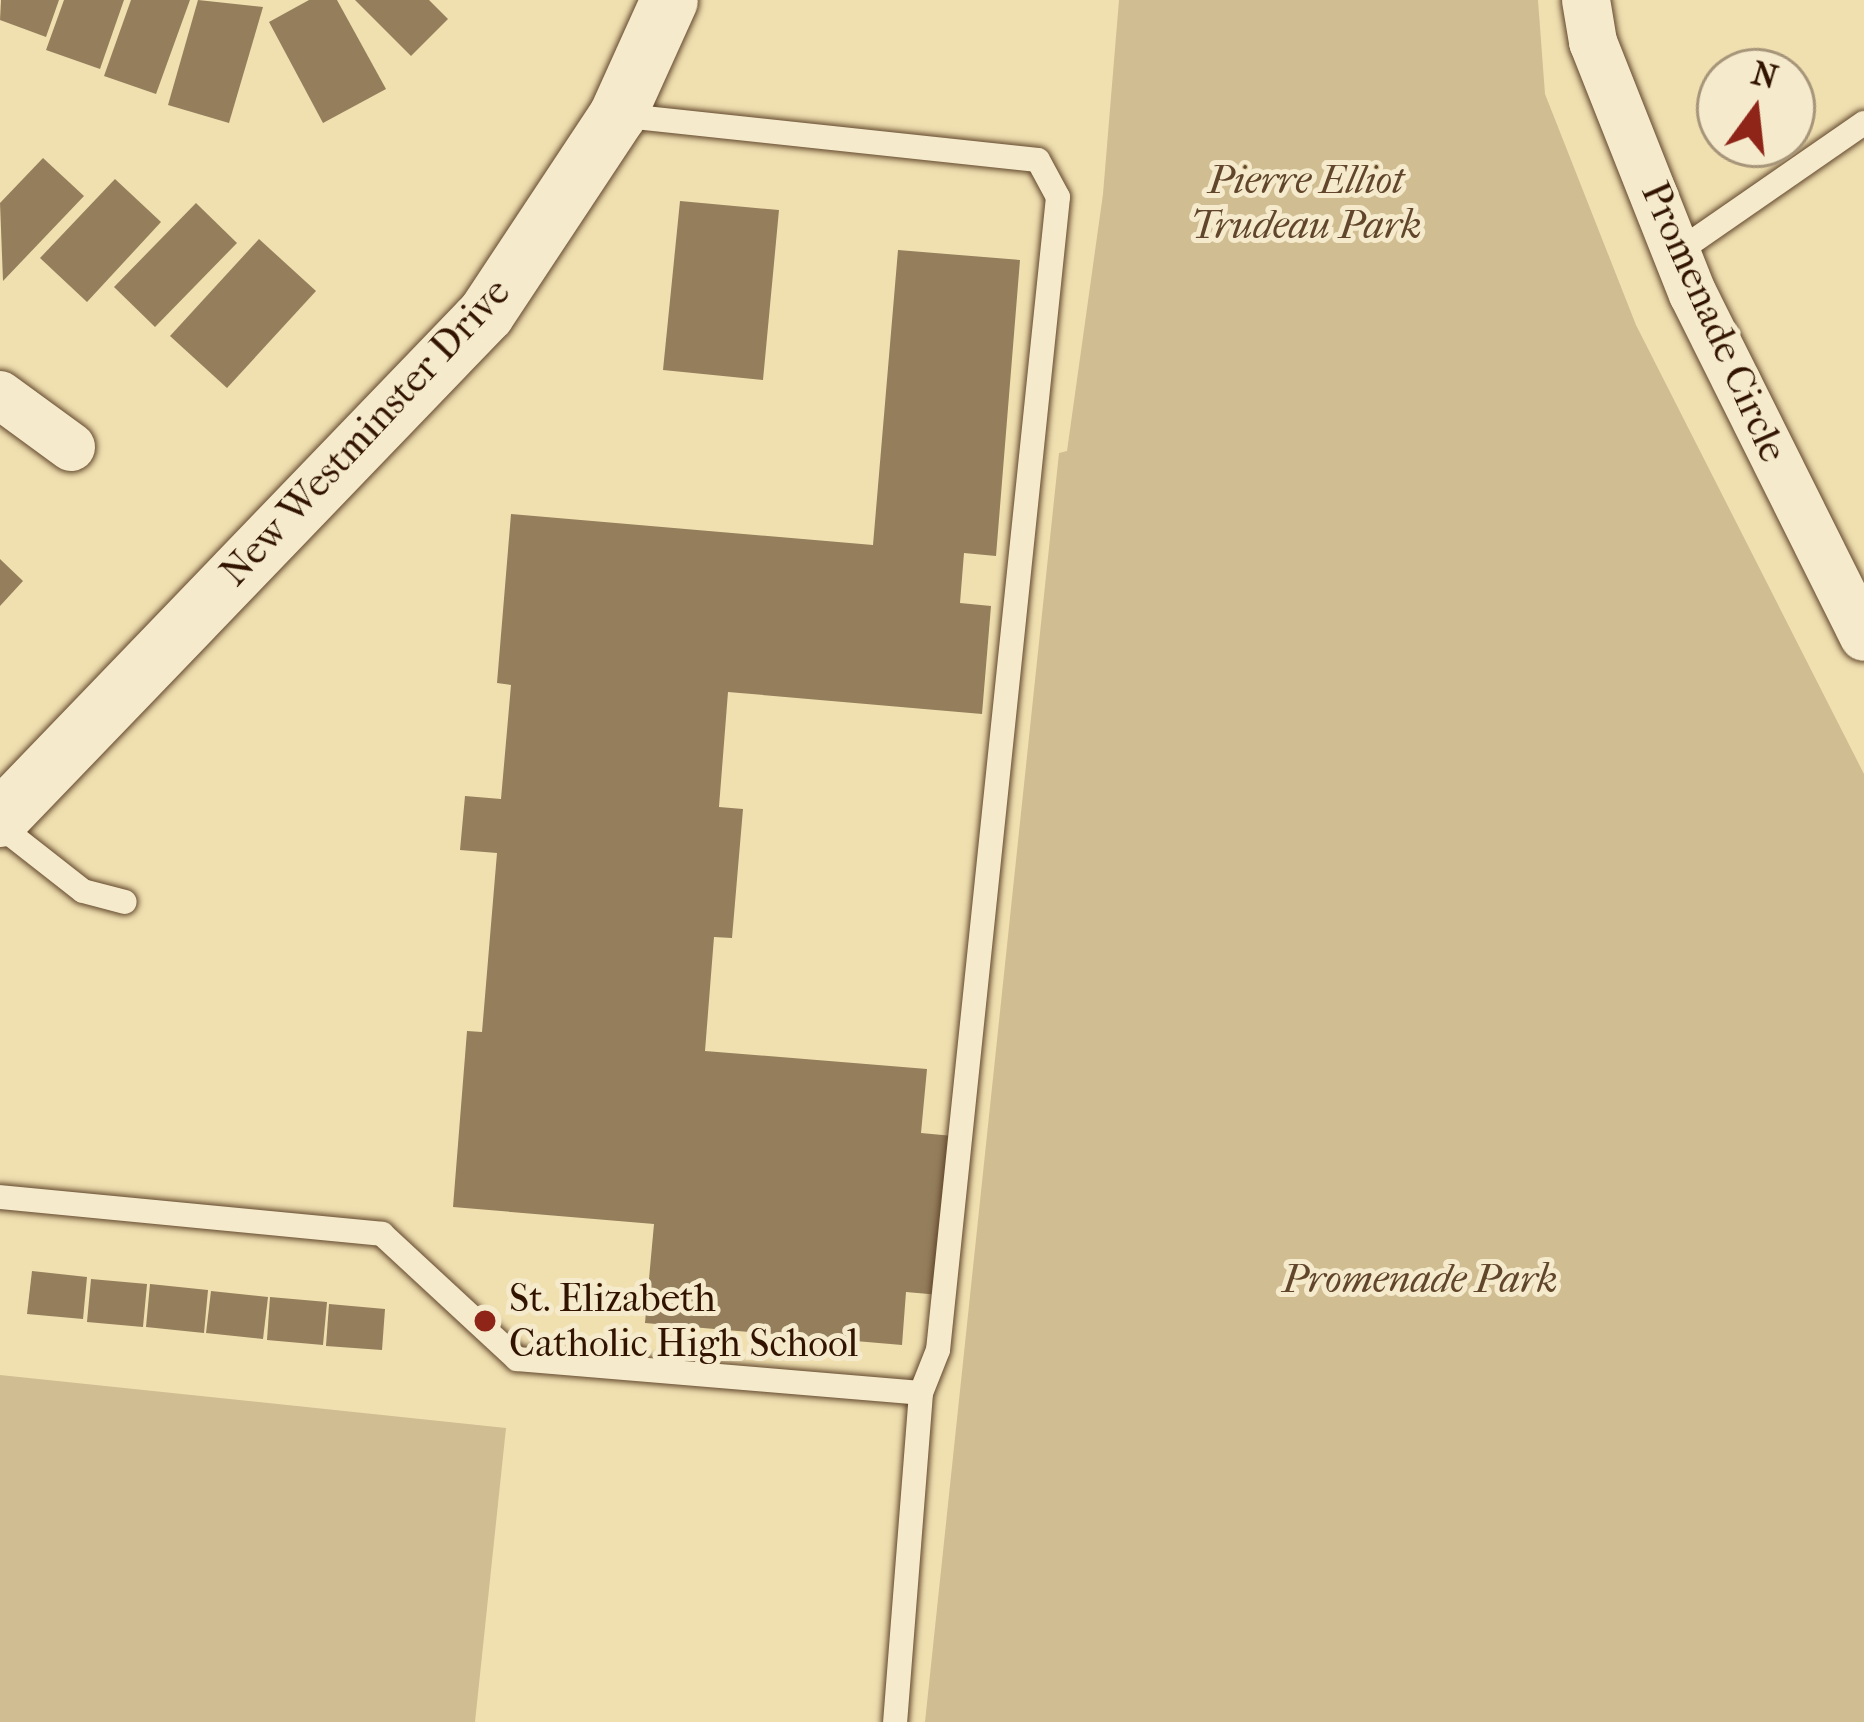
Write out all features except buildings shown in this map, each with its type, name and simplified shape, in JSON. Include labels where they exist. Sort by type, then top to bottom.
[{"type":"street","name":"New Westminster Drive","points":[[0,822],[486,313],[617,115],[669,0]]},
{"type":"street","name":"Promenade Circle","points":[[1586,0],[1593,42],[1679,251],[1864,638]]},
{"type":"street","points":[[0,395],[70,447]]},
{"type":"lane","points":[[617,115],[1038,160],[1058,197],[938,1350],[921,1393],[895,1722]]},
{"type":"lane","points":[[1679,251],[1864,123]]},
{"type":"lane","points":[[0,822],[83,890],[125,902]]},
{"type":"lane","points":[[0,1197],[382,1234],[517,1359],[921,1393]]},
{"type":"green space","name":"Promenade Park","points":[[1119,0],[1538,0],[1545,94],[1636,325],[1864,774],[1864,1722],[925,1722],[1059,453],[1067,451],[1103,194]]},
{"type":"green space","points":[[0,1375],[506,1428],[475,1722],[0,1722]]},
{"type":"place","name":"St. Elizabeth Catholic High School","points":[[485,1321]]},
{"type":"park label","name":"Pierre Elliot Trudeau Park","points":[[1306,204]]}]
